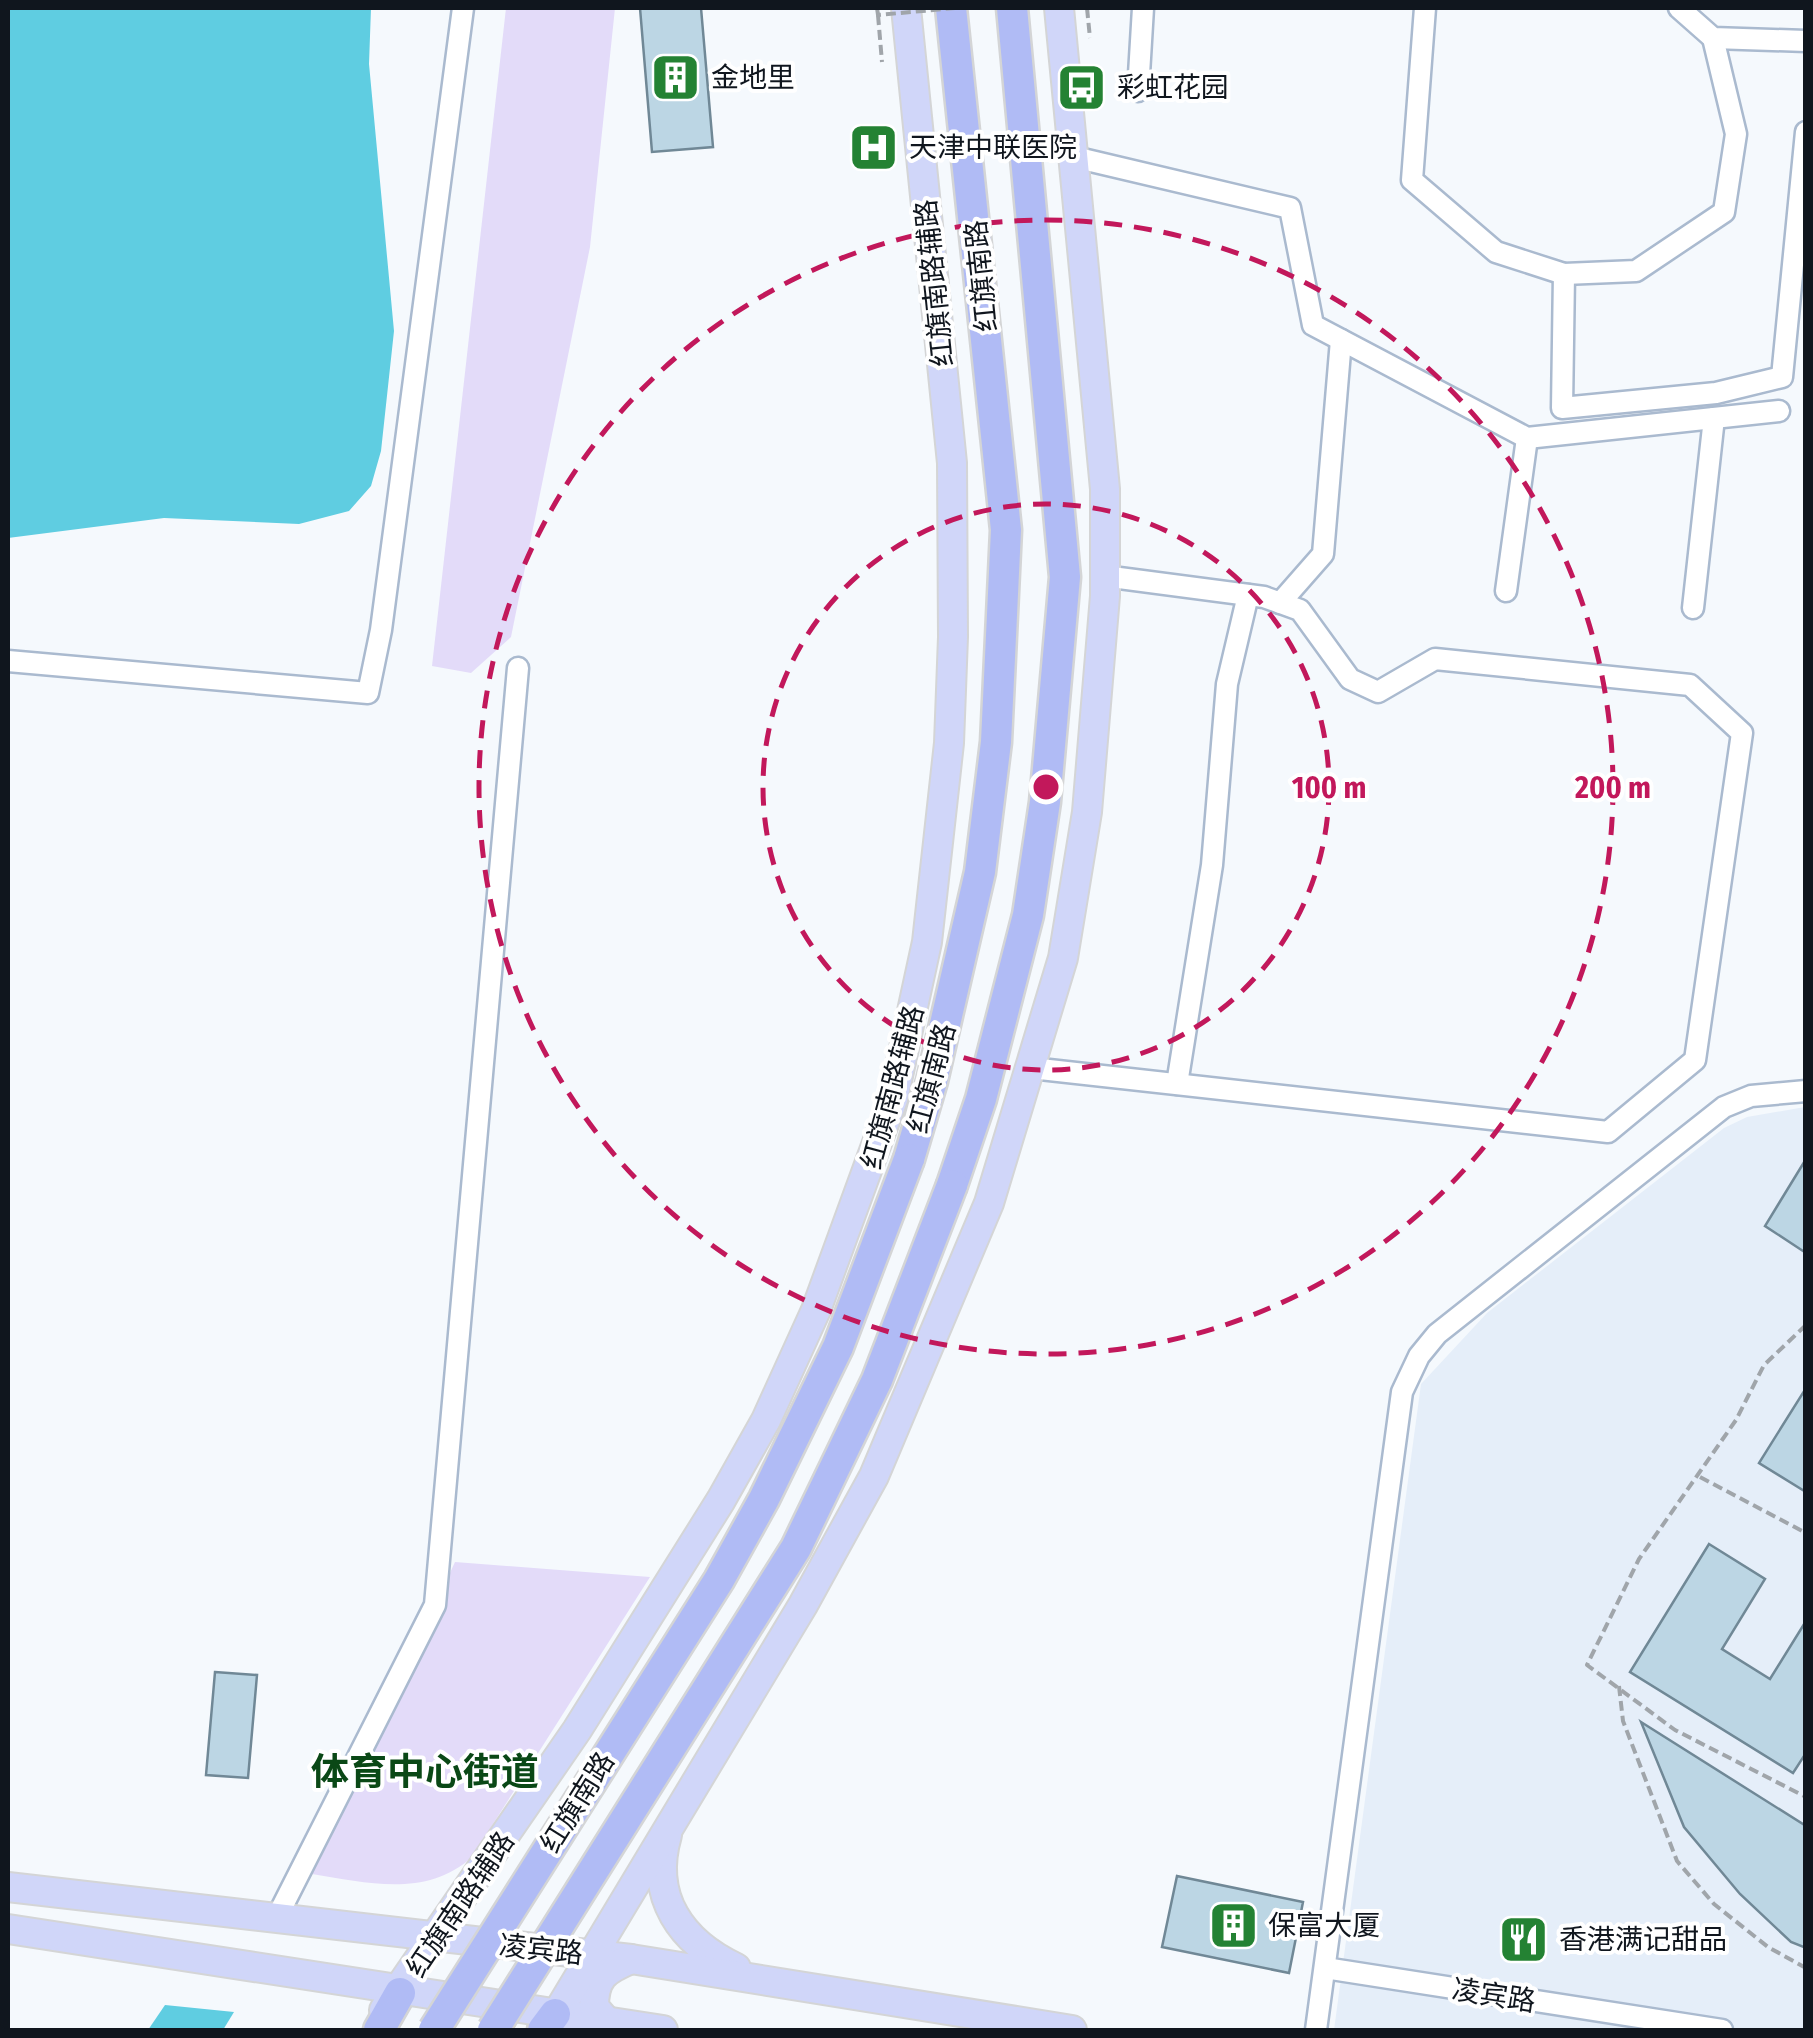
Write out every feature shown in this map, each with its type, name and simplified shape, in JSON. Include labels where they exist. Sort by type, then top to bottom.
[{"type":"highway","name":"红旗南路","points":[[434,2030],[719,1580],[764,1499],[838,1347],[909,1159],[932,1081],[980,872],[996,742],[1006,530],[953,8]]},
{"type":"highway","name":"红旗南路","points":[[494,2030],[796,1548],[877,1380],[981,1099],[1028,915],[1045,802],[1064,576],[1046,344],[1012,8]]},
{"type":"highway","points":[[380,2030],[400,1993]]},
{"type":"main road","name":"红旗南路辅路","points":[[367,2030],[400,1993],[588,1714],[766,1420],[816,1310],[866,1182],[912,1019],[929,923],[949,744],[952,483],[906,8]]},
{"type":"main road","points":[[549,2025],[802,1605],[882,1460],[989,1204],[1063,958],[1087,812],[1104,576],[1105,489],[1059,8]]},
{"type":"main road","points":[[672,1819],[662,1864],[662,1885],[674,1918],[708,1952],[766,1980]]},
{"type":"main road","name":"凌宾路","points":[[8,1888],[631,1959],[1072,2030]]},
{"type":"main road","points":[[8,1930],[400,1993],[549,2025],[606,2022],[664,2030]]},
{"type":"main road","points":[[606,2022],[594,2007],[596,1982],[610,1968],[631,1959]]},
{"type":"street","points":[[8,661],[368,693],[381,630],[463,8]]},
{"type":"street","points":[[1138,90],[1143,8]]},
{"type":"street","points":[[1425,8],[1412,180],[1496,252],[1564,274],[1636,271],[1724,212],[1736,134],[1713,38],[1679,8]]},
{"type":"street","points":[[1713,38],[1806,41]]},
{"type":"street","points":[[1564,274],[1562,408],[1716,393],[1782,378],[1806,132]]},
{"type":"street","points":[[1074,156],[1290,208],[1312,325],[1527,438],[1779,411]]},
{"type":"street","points":[[1280,603],[1323,554],[1341,340]]},
{"type":"street","points":[[1693,608],[1714,418]]},
{"type":"street","points":[[1506,591],[1527,438]]},
{"type":"street","points":[[1031,1068],[1608,1132],[1695,1060],[1742,733],[1690,685],[1435,659],[1378,692],[1350,679],[1300,610],[1248,595],[1104,576]]},
{"type":"street","points":[[1177,1084],[1212,865],[1227,684],[1248,595]]},
{"type":"street","points":[[276,1919],[435,1605],[518,668]]},
{"type":"street","points":[[1316,2030],[1402,1392],[1410,1373],[1437,1334],[1724,1107],[1751,1096],[1806,1090]]},
{"type":"street","name":"凌宾路","points":[[1325,1968],[1722,2030]]},
{"type":"path","points":[[877,8],[882,62]]},
{"type":"path","points":[[878,15],[953,8]]},
{"type":"path","points":[[1087,8],[1090,38]]},
{"type":"path","points":[[1806,1325],[1764,1366],[1700,1476],[1639,1559],[1586,1665],[1675,1730],[1806,1796]]},
{"type":"path","points":[[1700,1476],[1806,1533]]},
{"type":"path","points":[[1619,1686],[1623,1721],[1677,1861],[1741,1926],[1768,1948],[1806,1968]]},
{"type":"shaded area","points":[[506,8],[615,8],[590,247],[511,637],[471,673],[432,666]]},
{"type":"shaded area","points":[[1805,1107],[1805,2030],[1334,2030],[1421,1384],[1487,1313],[1724,1128],[1747,1117]]},
{"type":"shaded area","points":[[455,1562],[650,1577],[472,1857],[455,1870],[416,1883],[375,1883],[312,1874]]},
{"type":"water","points":[[8,8],[371,8],[369,64],[394,331],[381,451],[371,486],[349,511],[299,524],[164,518],[8,538]]},
{"type":"water","points":[[165,2005],[234,2012],[223,2030],[148,2030]]},
{"type":"building","name":"金地里","points":[[640,8],[701,8],[713,147],[652,152]]},
{"type":"building","points":[[1806,1159],[1806,1253],[1765,1226]]},
{"type":"building","points":[[1806,1388],[1806,1492],[1759,1463]]},
{"type":"building","points":[[1709,1544],[1765,1579],[1722,1649],[1770,1679],[1806,1621],[1806,1753],[1793,1773],[1630,1672]]},
{"type":"building","points":[[215,1672],[257,1675],[248,1778],[206,1775]]},
{"type":"building","points":[[1641,1722],[1806,1826],[1806,1948],[1791,1942],[1740,1894],[1684,1827]]},
{"type":"building","name":"保富大厦","points":[[1177,1876],[1303,1902],[1289,1973],[1162,1947]]},
{"type":"place","name":"金地里","points":[[676,77]]},
{"type":"place","name":"彩虹花园","points":[[1082,87]]},
{"type":"place","name":"天津中联医院","points":[[874,147]]},
{"type":"place","name":"保富大厦","points":[[1233,1925]]},
{"type":"place","name":"香港满记甜品","points":[[1524,1939]]},
{"type":"district","name":"体育中心街道","points":[[425,1772]]}]
